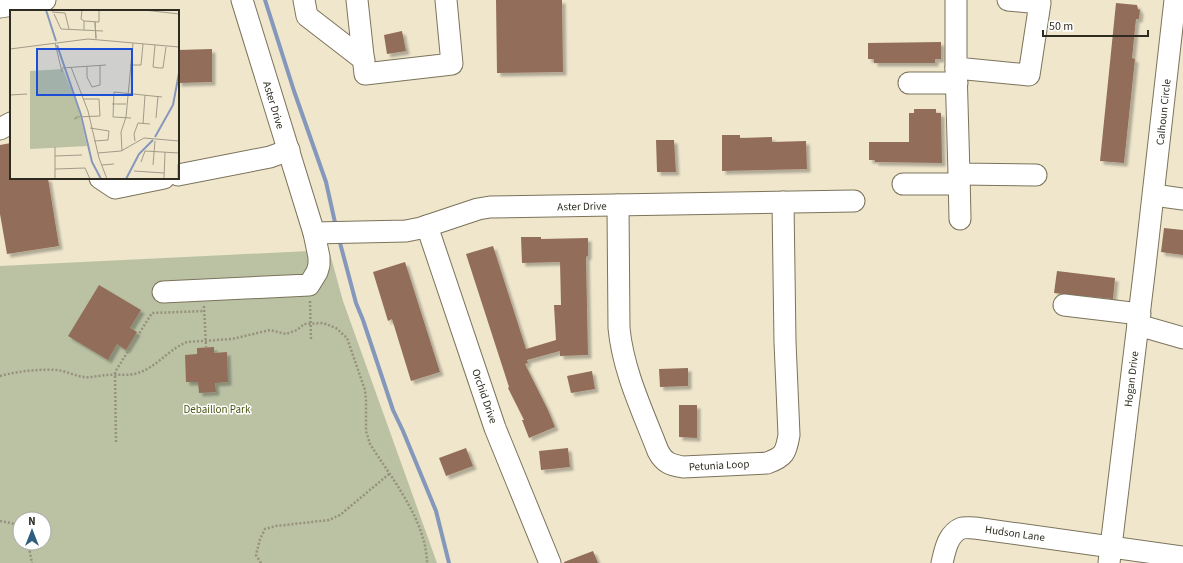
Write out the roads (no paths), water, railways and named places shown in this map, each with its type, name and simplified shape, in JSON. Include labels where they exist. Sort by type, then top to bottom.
[{"type":"street","name":"Aster Drive","points":[[164,292],[309,285],[317,272],[318,257],[314,233],[242,0]]},
{"type":"street","points":[[304,0],[307,16],[364,60]]},
{"type":"street","points":[[357,0],[365,74],[452,64],[446,0]]},
{"type":"street","points":[[956,0],[956,75],[960,219]]},
{"type":"street","points":[[909,83],[956,75],[1029,75],[1040,3],[1008,0]]},
{"type":"street","name":"Calhoun Circle","points":[[1154,195],[1175,0]]},
{"type":"street","points":[[0,8],[38,4]]},
{"type":"street","points":[[0,129],[10,124]]},
{"type":"street","points":[[179,175],[270,157],[288,150]]},
{"type":"street","points":[[903,184],[959,179],[1036,175]]},
{"type":"street","points":[[102,179],[115,188],[159,179]]},
{"type":"street","points":[[1154,195],[1183,198]]},
{"type":"street","name":"Hogan Drive","points":[[1109,555],[1154,195]]},
{"type":"street","name":"Aster Drive","points":[[314,233],[406,231],[427,226],[478,209],[490,207],[854,201]]},
{"type":"street","name":"Petunia Loop","points":[[618,205],[620,340],[629,373],[658,451],[666,462],[671,465],[683,466],[768,463],[784,454],[789,436],[785,342],[783,202]]},
{"type":"street","name":"Orchid Drive","points":[[427,226],[495,428],[550,563]]},
{"type":"street","points":[[1064,305],[1139,319],[1183,338]]},
{"type":"street","name":"Hudson Lane","points":[[942,563],[947,544],[952,534],[962,528],[975,528],[1109,555],[1183,557]]},
{"type":"waterway","points":[[265,0],[294,91],[326,182],[336,227]]},
{"type":"waterway","points":[[339,239],[356,303],[393,410],[436,511],[449,563]]},
{"type":"park label","name":"Debaillon Park","points":[[217,409]]}]
